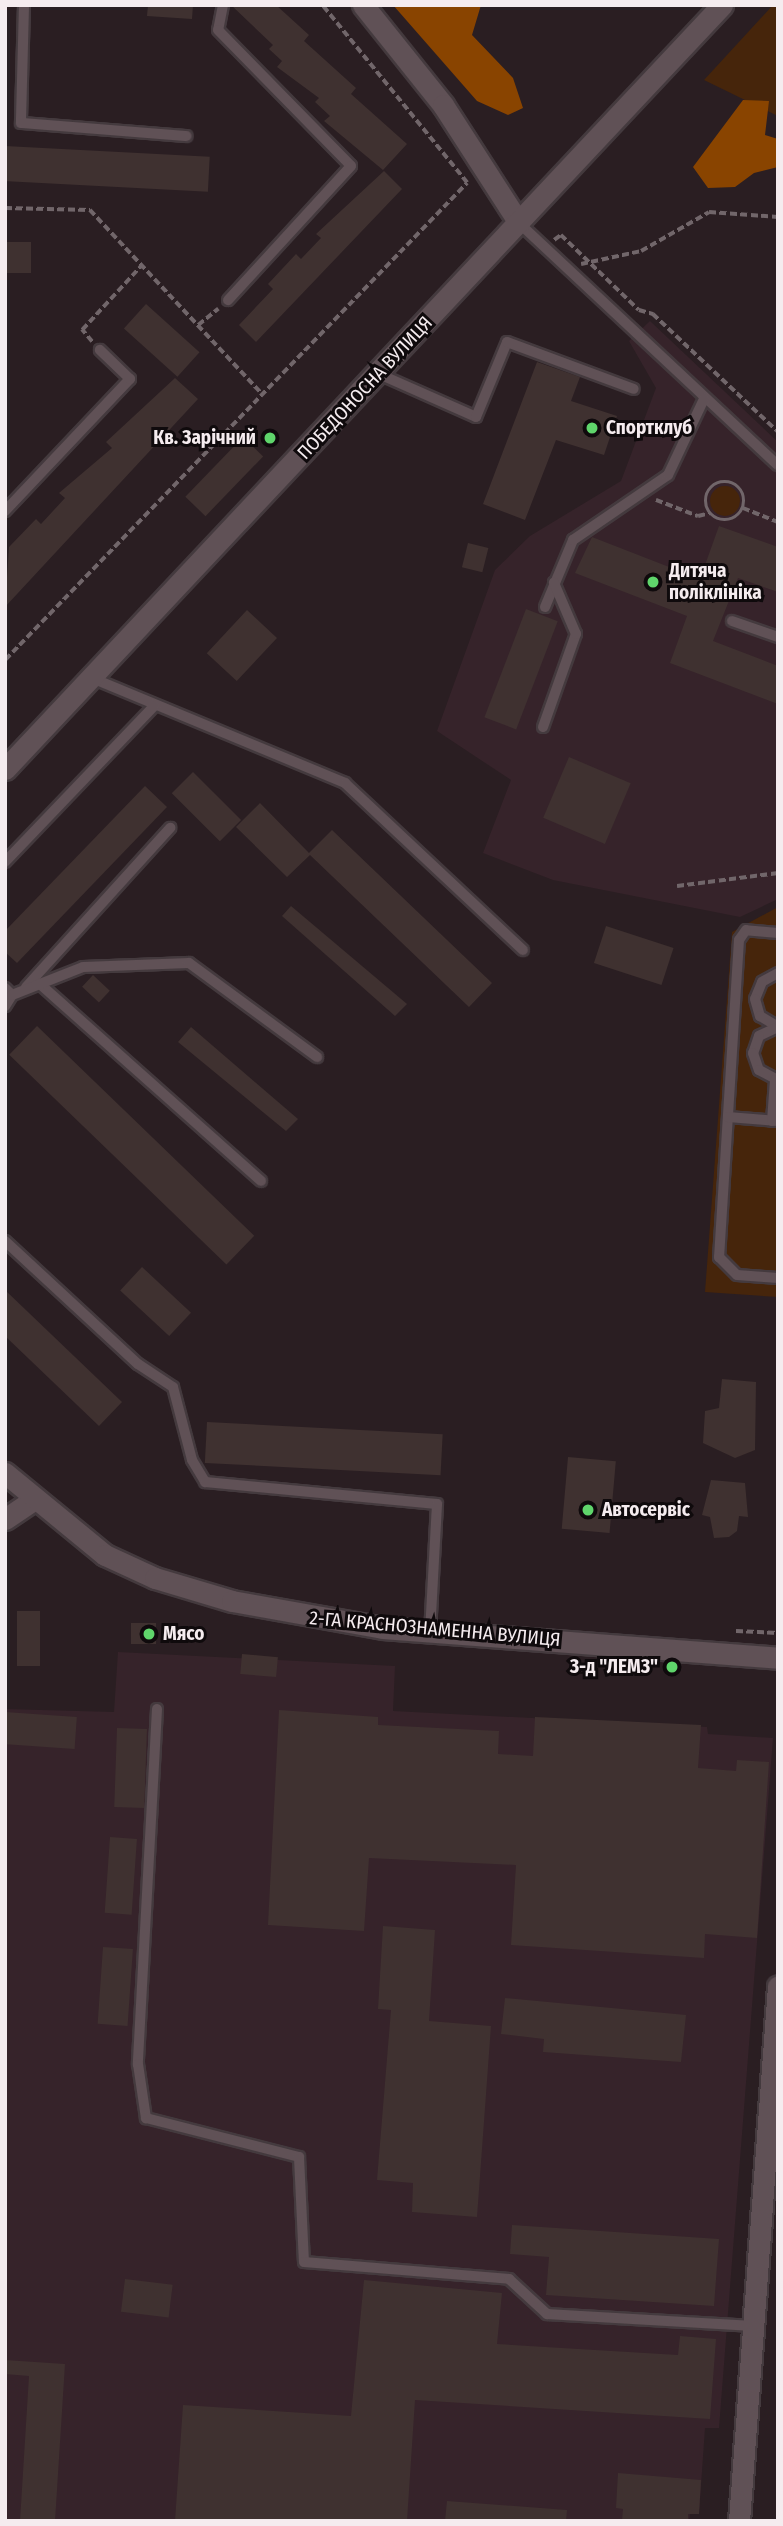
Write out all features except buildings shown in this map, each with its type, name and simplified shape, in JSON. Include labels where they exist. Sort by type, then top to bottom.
[{"type":"street","points":[[363,5],[443,105],[519,223]]},
{"type":"street","name":"ПОБЕДОНОСНА ВУЛИЦЯ","points":[[5,769],[379,374],[722,5]]},
{"type":"street","name":"2-ГА КРАСНОЗНАМЕННА ВУЛИЦЯ","points":[[5,1474],[33,1500],[105,1555],[155,1578],[302,1617],[430,1632],[778,1658]]},
{"type":"street","points":[[5,1520],[33,1500]]},
{"type":"street","points":[[739,2521],[753,2326],[770,2198],[778,1986]]},
{"type":"lane","points":[[24,5],[21,123],[186,135]]},
{"type":"lane","points":[[223,5],[218,30],[351,166],[228,300]]},
{"type":"lane","points":[[519,223],[704,399],[778,465]]},
{"type":"lane","points":[[379,374],[476,417],[507,342],[634,389]]},
{"type":"lane","points":[[5,511],[130,379],[100,350]]},
{"type":"lane","points":[[545,607],[573,540],[668,475],[704,399]]},
{"type":"lane","points":[[543,727],[576,634],[554,583]]},
{"type":"lane","points":[[732,621],[778,637]]},
{"type":"lane","points":[[92,678],[345,783],[523,950]]},
{"type":"lane","points":[[5,862],[154,706]]},
{"type":"lane","points":[[23,990],[170,828]]},
{"type":"lane","points":[[778,933],[746,930],[739,940],[719,1257],[737,1275],[778,1278]]},
{"type":"lane","points":[[5,1006],[8,991],[23,990],[83,967],[189,963],[317,1057]]},
{"type":"lane","points":[[778,973],[762,982],[755,999],[760,1016],[778,1027]]},
{"type":"lane","points":[[40,984],[261,1181]]},
{"type":"lane","points":[[728,1117],[775,1121],[776,1080],[759,1070],[753,1053],[759,1036],[778,1027]]},
{"type":"lane","points":[[5,1241],[138,1364],[173,1387],[191,1460],[205,1482],[437,1504],[430,1632]]},
{"type":"lane","points":[[157,1709],[138,2064],[146,2118],[299,2157],[304,2262],[509,2279],[547,2314],[753,2326]]},
{"type":"path","points":[[5,660],[467,183],[322,5]]},
{"type":"path","points":[[5,208],[90,210],[263,395]]},
{"type":"path","points":[[566,267],[641,251],[709,212],[778,217]]},
{"type":"path","points":[[543,246],[561,235],[778,432]]},
{"type":"path","points":[[100,350],[82,330],[142,265]]},
{"type":"path","points":[[198,325],[228,300]]},
{"type":"path","points":[[710,513],[708,492],[724,482],[741,490],[743,508]]},
{"type":"path","points":[[654,500],[698,516],[710,513],[729,520],[743,508]]},
{"type":"path","points":[[743,508],[778,522]]},
{"type":"path","points":[[677,886],[778,873]]},
{"type":"path","points":[[736,1631],[778,1633]]},
{"type":"shaded area","points":[[393,5],[481,5],[472,35],[513,78],[523,108],[508,115],[477,101]]},
{"type":"shaded area","points":[[773,5],[778,5],[778,116],[704,80]]},
{"type":"shaded area","points":[[743,100],[769,101],[765,135],[778,139],[778,167],[754,173],[735,187],[708,188],[693,167]]},
{"type":"shaded area","points":[[650,321],[778,442],[778,899],[740,917],[553,880],[483,853],[511,780],[437,731],[495,570],[530,536],[621,481],[656,388],[629,341]]},
{"type":"shaded area","points":[[725,486],[736,490],[740,501],[736,512],[725,516],[714,512],[710,501],[714,490]]},
{"type":"shaded area","points":[[778,907],[778,1297],[705,1292],[732,932]]},
{"type":"shaded area","points":[[118,1652],[395,1666],[393,1711],[707,1727],[708,1734],[773,1738],[719,2428],[705,2428],[699,2514],[690,2514],[689,2521],[5,2521],[5,1709],[114,1712]]},
{"type":"place","name":"Спортклуб","points":[[592,428]]},
{"type":"place","name":"Кв. Зарічний","points":[[270,438]]},
{"type":"place","name":"Дитяча поліклініка","points":[[653,582]]},
{"type":"place","name":"Автосервіс","points":[[588,1510]]},
{"type":"place","name":"Мясо","points":[[149,1634]]},
{"type":"place","name":"З-д \"ЛЕМЗ\"","points":[[672,1667]]}]
